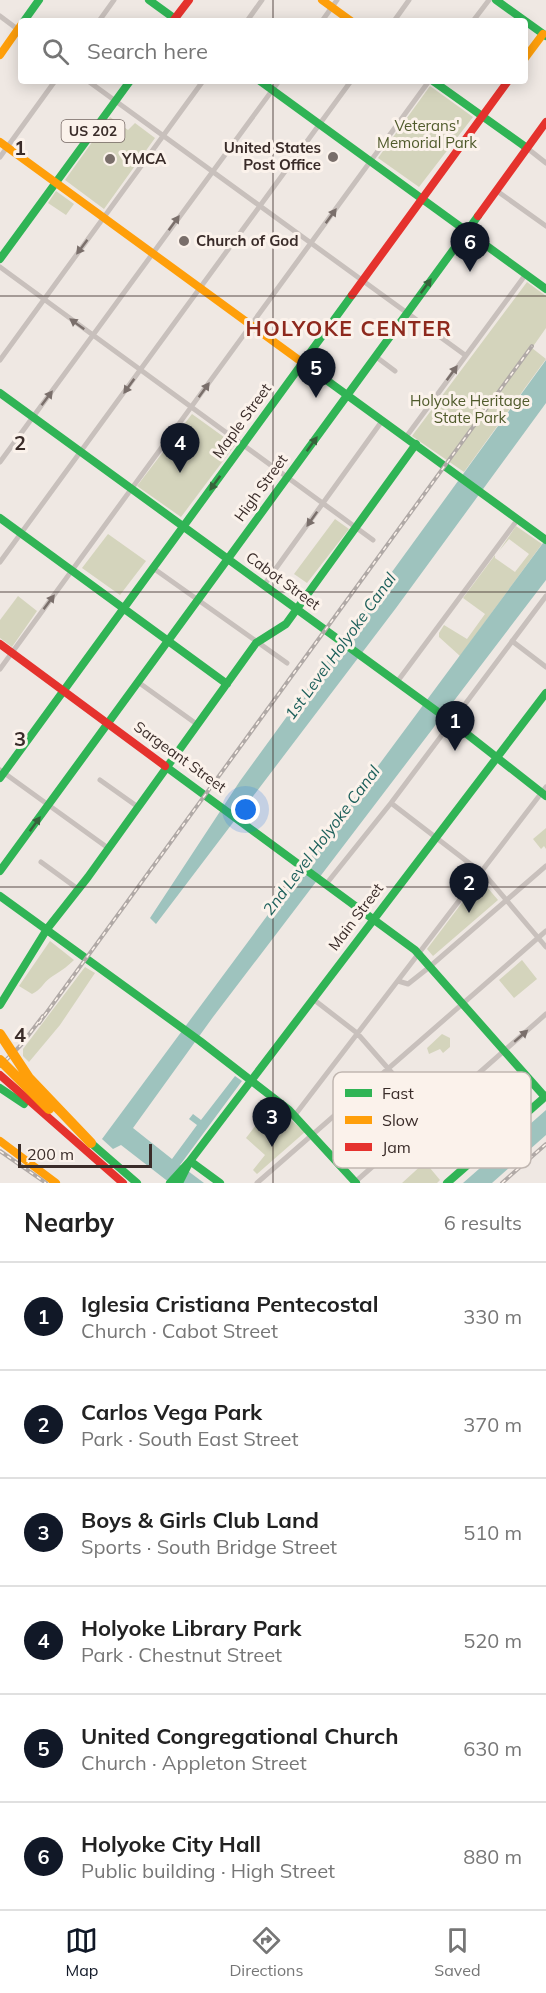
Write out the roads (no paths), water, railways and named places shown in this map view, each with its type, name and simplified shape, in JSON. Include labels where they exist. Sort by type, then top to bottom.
[{"type":"main road","points":[[27,18],[39,0]]},
{"type":"main road","points":[[148,0],[172,18]]},
{"type":"main road","points":[[176,18],[189,0]]},
{"type":"main road","points":[[496,0],[523,18]]},
{"type":"main road","points":[[330,2],[348,18]]},
{"type":"main road","points":[[528,22],[545,33],[528,53]]},
{"type":"main road","points":[[0,55],[18,31]]},
{"type":"main road","name":"US 202","points":[[0,259],[128,84]]},
{"type":"main road","points":[[438,84],[527,148]]},
{"type":"main road","name":"Maple Street","points":[[1,773],[506,84]]},
{"type":"main road","points":[[275,85],[320,124],[546,289]]},
{"type":"main road","name":"High Street","points":[[0,871],[546,122]]},
{"type":"main road","points":[[4,144],[546,539]]},
{"type":"main road","name":"Cabot Street","points":[[0,393],[545,792]]},
{"type":"main road","points":[[0,989],[78,890],[256,643],[286,624],[357,529],[416,444]]},
{"type":"main road","points":[[0,518],[227,684]]},
{"type":"main road","name":"Sargeant Street","points":[[0,644],[325,881],[419,953],[524,1072]]},
{"type":"main road","name":"Main Street","points":[[170,1183],[188,1164],[546,693]]},
{"type":"main road","points":[[0,896],[252,1080],[295,1115],[333,1157]]},
{"type":"main road","points":[[0,1005],[47,929]]},
{"type":"main road","points":[[0,1034],[15,1059],[45,1095],[91,1143]]},
{"type":"main road","points":[[0,1060],[40,1100],[137,1183]]},
{"type":"main road","points":[[0,1075],[123,1183]]},
{"type":"main road","name":"Sargeant Street","points":[[531,1080],[546,1096]]},
{"type":"main road","points":[[0,1088],[109,1171]]},
{"type":"main road","points":[[531,1109],[546,1096]]},
{"type":"main road","points":[[0,1141],[56,1183]]},
{"type":"main road","points":[[188,1164],[220,1183]]},
{"type":"main road","name":"Main Street","points":[[179,1183],[188,1164]]},
{"type":"main road","points":[[342,1168],[355,1183]]},
{"type":"main road","points":[[447,1183],[464,1168]]},
{"type":"street","points":[[101,18],[114,0]]},
{"type":"street","points":[[249,18],[262,0]]},
{"type":"street","points":[[396,18],[409,0]]},
{"type":"street","points":[[475,18],[489,0]]},
{"type":"street","points":[[323,18],[330,2]]},
{"type":"street","points":[[0,16],[18,25]]},
{"type":"street","points":[[0,157],[4,144],[53,84]]},
{"type":"street","points":[[92,84],[465,355]]},
{"type":"street","points":[[0,360],[201,84]]},
{"type":"street","points":[[0,562],[349,84]]},
{"type":"street","points":[[0,669],[427,84]]},
{"type":"street","points":[[0,462],[275,85]]},
{"type":"street","points":[[527,148],[546,163]]},
{"type":"street","points":[[497,191],[546,226]]},
{"type":"street","points":[[0,267],[374,540]]},
{"type":"street","points":[[406,437],[526,274]]},
{"type":"street","points":[[375,356],[395,371]]},
{"type":"street","points":[[264,585],[382,421]]},
{"type":"street","points":[[397,682],[518,519]]},
{"type":"street","points":[[153,568],[287,663]]},
{"type":"street","points":[[325,881],[391,803],[450,721],[546,596]]},
{"type":"street","points":[[512,641],[546,667]]},
{"type":"street","points":[[138,682],[198,725]]},
{"type":"street","points":[[1,773],[108,848]]},
{"type":"street","points":[[99,780],[138,807]]},
{"type":"street","points":[[295,1115],[545,792]]},
{"type":"street","points":[[391,803],[481,872],[546,947]]},
{"type":"street","points":[[41,862],[78,890]]},
{"type":"street","points":[[398,981],[408,984],[546,866]]},
{"type":"street","points":[[386,1072],[546,931]]},
{"type":"street","points":[[313,999],[357,1033],[392,1072]]},
{"type":"street","points":[[479,1072],[546,1014]]},
{"type":"street","points":[[257,1183],[333,1118]]},
{"type":"street","points":[[355,1183],[372,1168]]},
{"type":"water","name":"1st Level Holyoke Canal","points":[[546,360],[546,403],[396,608],[156,924],[150,918],[240,781]]},
{"type":"water","points":[[546,539],[546,580],[213,1017],[133,1128],[172,1159],[197,1125],[189,1119],[193,1114],[201,1120],[235,1076],[242,1081],[180,1165],[204,1183],[170,1183],[121,1145],[113,1149],[102,1139]]},
{"type":"water","points":[[546,1110],[546,1135],[531,1148],[531,1123]]},
{"type":"water","points":[[480,1168],[509,1168],[492,1183],[463,1183]]},
{"type":"railway","points":[[39,1023],[532,346]]},
{"type":"railway","points":[[0,1066],[21,1045],[43,1016]]},
{"type":"railway","points":[[531,1157],[546,1144]]},
{"type":"railway","points":[[0,1151],[46,1183]]},
{"type":"railway","points":[[502,1183],[519,1168]]},
{"type":"place","name":"United States Post Office","points":[[333,157]]},
{"type":"place","name":"YMCA","points":[[110,159]]},
{"type":"place","name":"Church of God","points":[[184,241]]},
{"type":"place","name":"Holyoke City Hall","points":[[470,272]]},
{"type":"place","name":"United Congregational Church","points":[[316,398]]},
{"type":"place","name":"Holyoke Library Park","points":[[180,473]]},
{"type":"place","name":"Iglesia Cristiana Pentecostal","points":[[455,751]]},
{"type":"place","name":"Carlos Vega Park","points":[[469,913]]},
{"type":"place","name":"Boys & Girls Club Land","points":[[272,1147]]},
{"type":"district","name":"HOLYOKE CENTER","points":[[349,329]]},
{"type":"park label","name":"Veterans' Memorial Park","points":[[427,134]]},
{"type":"park label","name":"Holyoke Heritage State Park","points":[[470,410]]},
{"type":"water label","name":"2nd Level Holyoke Canal","points":[[321,840]]}]
